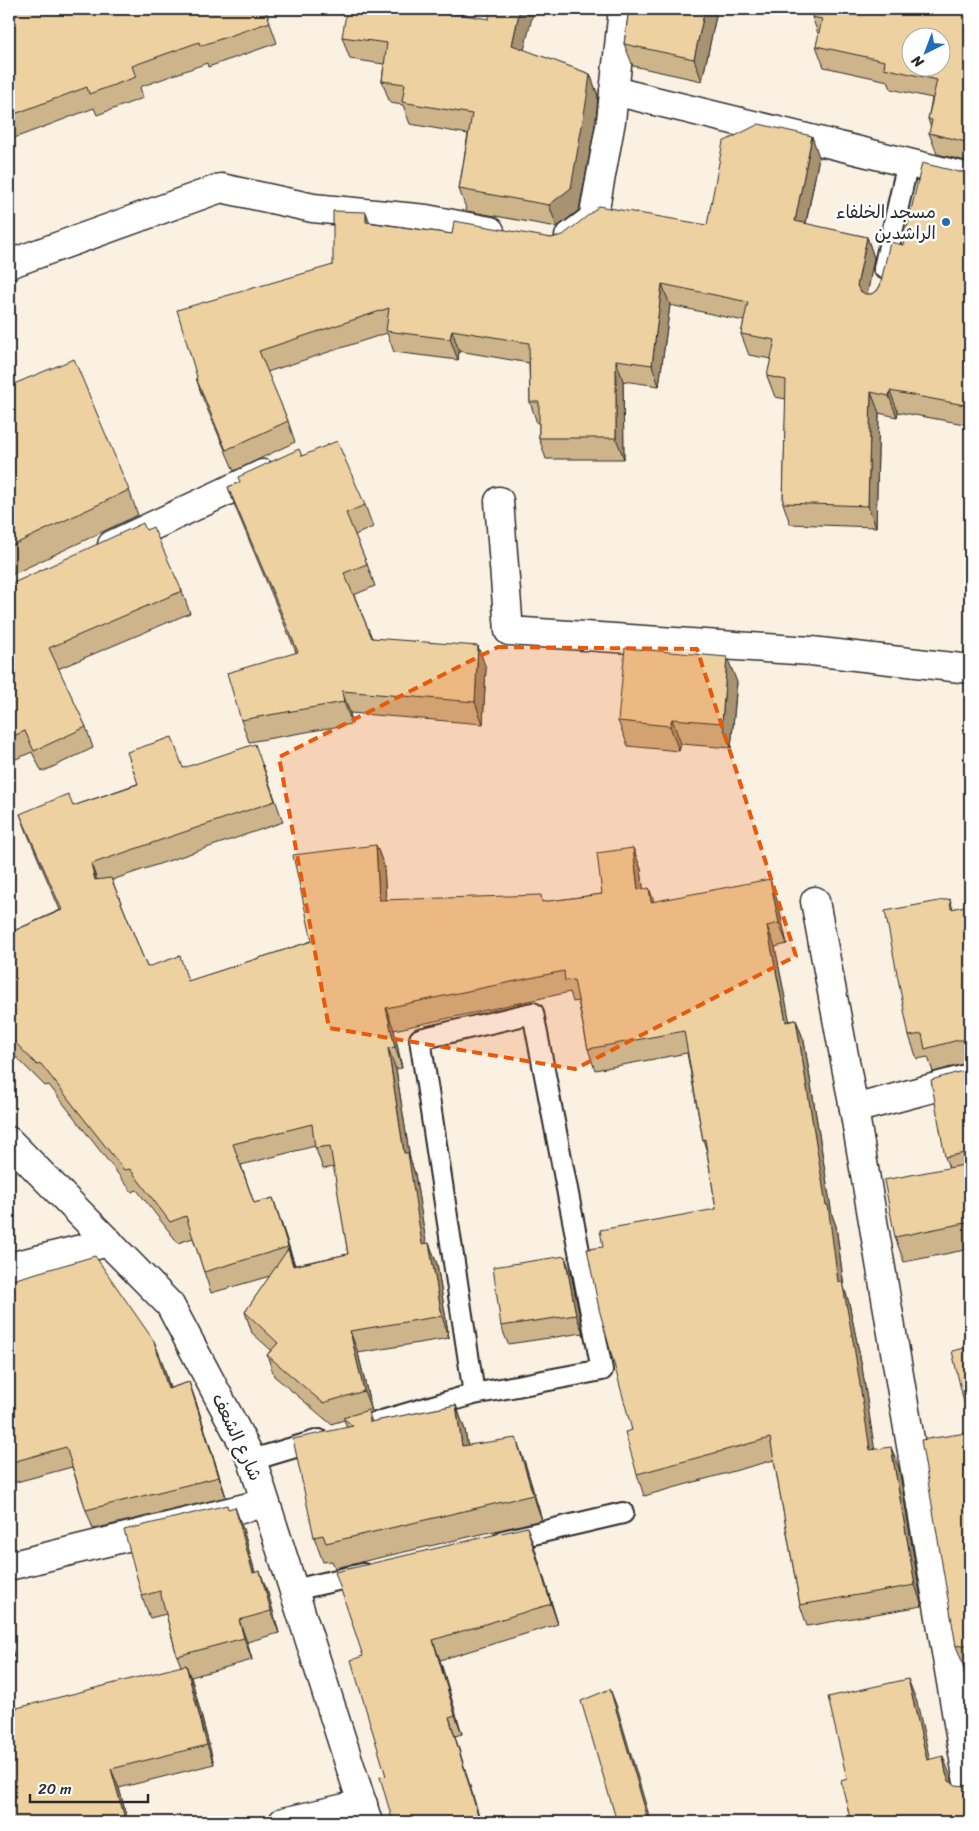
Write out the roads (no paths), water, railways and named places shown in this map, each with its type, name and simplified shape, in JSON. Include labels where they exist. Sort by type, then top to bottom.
[{"type":"street","points":[[542,240],[561,244],[593,219],[611,121],[624,9]]},
{"type":"street","points":[[614,91],[970,178]]},
{"type":"street","points":[[9,264],[221,188],[313,208],[426,219],[512,235]]},
{"type":"street","points":[[89,556],[284,465]]},
{"type":"street","points":[[499,501],[509,631],[811,651],[970,670]]},
{"type":"street","points":[[815,901],[854,1109],[970,1794]]},
{"type":"street","points":[[854,1109],[970,1078]]},
{"type":"street","name":"شارع الشعف","points":[[9,1141],[170,1305],[252,1460],[366,1813]]},
{"type":"street","points":[[9,1267],[108,1242]]},
{"type":"street","points":[[9,1566],[265,1503]]},
{"type":"street","points":[[283,1822],[366,1813]]},
{"type":"lane","points":[[880,285],[908,162]]},
{"type":"lane","points":[[252,1460],[474,1394],[602,1370],[533,1013],[420,1039],[474,1394]]},
{"type":"lane","points":[[487,1544],[623,1513]]},
{"type":"lane","points":[[294,1590],[381,1569]]},
{"type":"place","name":"مسجد الخلفاء الراشدين","points":[[946,222]]}]
